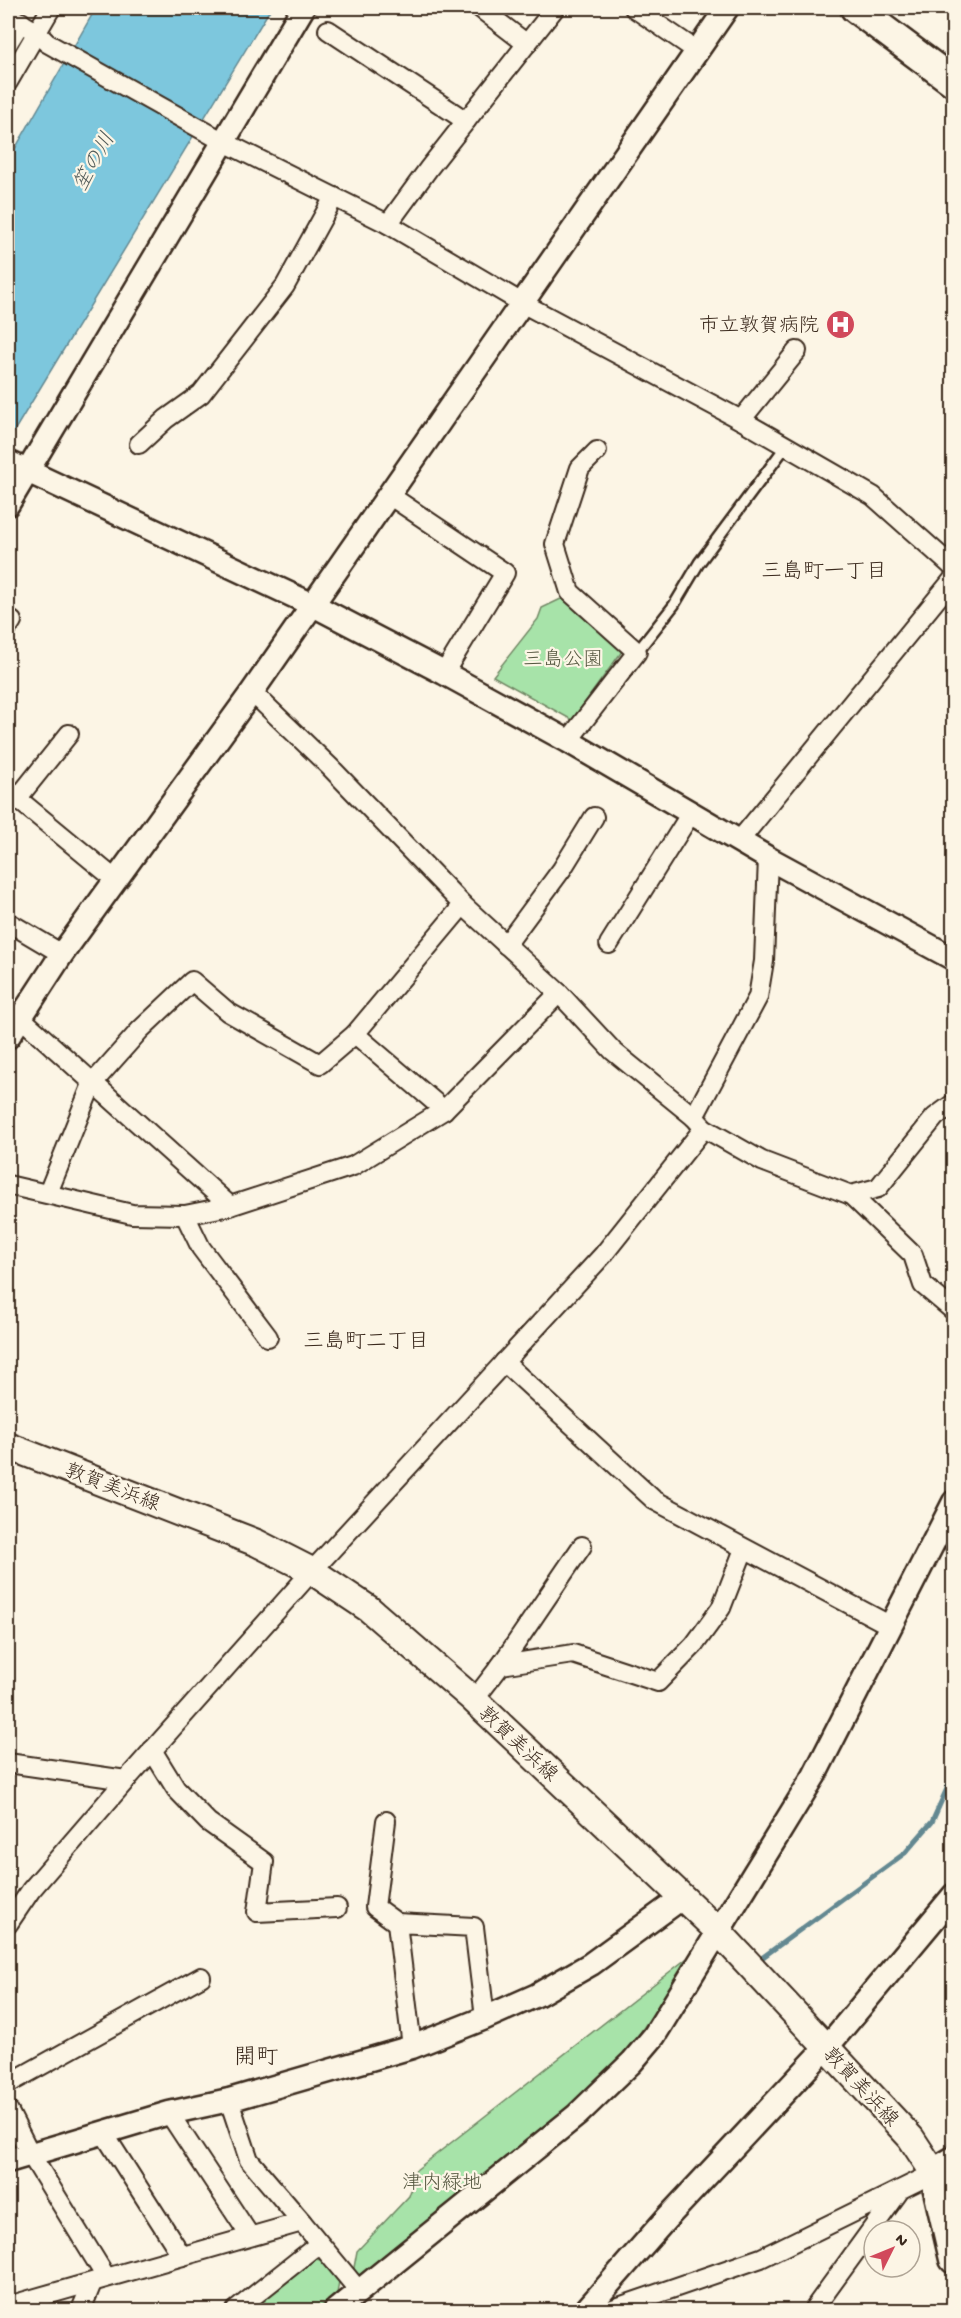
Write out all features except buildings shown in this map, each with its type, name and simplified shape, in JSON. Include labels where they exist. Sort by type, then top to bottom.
[{"type":"main road","points":[[855,8],[954,82]]},
{"type":"main road","name":"敦賀美浜線","points":[[8,1446],[257,1543],[312,1571],[369,1609],[474,1700],[683,1897],[717,1930],[911,2138],[944,2167]]},
{"type":"main road","points":[[944,2167],[954,2259]]},
{"type":"street","points":[[8,43],[51,8]]},
{"type":"street","points":[[8,504],[16,467],[218,139],[303,8]]},
{"type":"street","points":[[480,8],[527,44]]},
{"type":"street","points":[[388,224],[555,8]]},
{"type":"street","points":[[634,8],[697,51]]},
{"type":"street","points":[[8,1037],[62,954],[252,692],[728,8]]},
{"type":"street","points":[[8,82],[28,28]]},
{"type":"street","points":[[28,28],[218,139],[388,224],[522,303],[741,420],[873,496],[954,568]]},
{"type":"street","points":[[328,30],[466,121]]},
{"type":"street","points":[[139,444],[166,419],[201,394],[285,286],[334,197]]},
{"type":"street","points":[[741,420],[797,351]]},
{"type":"street","points":[[568,741],[637,652],[570,592],[555,544],[580,468],[597,451]]},
{"type":"street","points":[[16,467],[313,605],[444,673],[568,741],[768,858],[954,959]]},
{"type":"street","points":[[389,495],[505,573],[444,673]]},
{"type":"street","points":[[739,841],[954,578]]},
{"type":"street","points":[[252,692],[331,768],[463,905],[559,993],[614,1051],[699,1123],[762,1161],[851,1195],[913,1255],[923,1285],[954,1311]]},
{"type":"street","points":[[69,734],[12,795],[117,881]]},
{"type":"street","points":[[609,944],[691,813]]},
{"type":"street","points":[[506,945],[562,870],[594,817]]},
{"type":"street","points":[[8,1924],[31,1890],[152,1750],[312,1571],[603,1255],[699,1123],[758,997],[764,961],[768,858]]},
{"type":"street","points":[[48,1193],[92,1084],[140,1030],[192,981],[228,1012],[320,1064],[355,1034],[463,905]]},
{"type":"street","points":[[8,922],[62,954]]},
{"type":"street","points":[[8,1185],[132,1214],[185,1215],[230,1206],[353,1166],[444,1110],[559,993]]},
{"type":"street","points":[[20,1017],[230,1206]]},
{"type":"street","points":[[355,1034],[444,1110]]},
{"type":"street","points":[[851,1195],[878,1188],[934,1116],[954,1103]]},
{"type":"street","points":[[185,1215],[201,1248],[268,1337]]},
{"type":"street","points":[[504,1362],[654,1500],[744,1550],[891,1626]]},
{"type":"street","points":[[336,2310],[578,2115],[618,2077],[654,2036],[717,1930],[814,1776],[954,1502]]},
{"type":"street","points":[[474,1700],[501,1665],[582,1546]]},
{"type":"street","points":[[501,1665],[573,1654],[658,1682],[694,1645],[721,1608],[744,1550]]},
{"type":"street","points":[[152,1750],[177,1789],[208,1822],[264,1862],[257,1912],[337,1908]]},
{"type":"street","points":[[8,1763],[126,1780]]},
{"type":"street","points":[[386,1821],[375,1907],[398,1923],[474,1927],[485,2018]]},
{"type":"street","points":[[598,2310],[681,2203],[827,2047],[954,1895]]},
{"type":"street","points":[[8,2161],[169,2113],[229,2100],[412,2047],[537,1995],[591,1964],[683,1897]]},
{"type":"street","points":[[398,1923],[412,2047]]},
{"type":"street","points":[[8,2084],[201,1977]]},
{"type":"street","points":[[229,2100],[249,2160],[360,2292]]},
{"type":"street","points":[[8,2110],[99,2280]]},
{"type":"street","points":[[169,2113],[250,2236]]},
{"type":"street","points":[[103,2132],[182,2256]]},
{"type":"street","points":[[598,2310],[760,2258],[944,2167]]},
{"type":"street","points":[[813,2310],[901,2189]]},
{"type":"street","points":[[8,2306],[302,2222]]},
{"type":"street","points":[[236,2310],[319,2244]]},
{"type":"street","points":[[81,2310],[99,2280]]},
{"type":"lane","points":[[637,652],[674,605],[699,563],[786,446]]},
{"type":"green space","name":"三島公園","points":[[565,597],[579,614],[623,650],[572,720],[493,676],[538,619],[542,608]]},
{"type":"green space","name":"津内緑地","points":[[686,1959],[626,2053],[575,2102],[359,2280],[353,2273],[357,2251],[409,2196],[412,2187],[411,2174]]},
{"type":"green space","points":[[309,2258],[321,2260],[339,2281],[337,2294],[316,2310],[244,2310]]},
{"type":"water","name":"笙の川","points":[[96,8],[271,8],[8,441],[8,161]]},
{"type":"waterway","points":[[763,1957],[905,1853],[932,1822],[954,1773]]},
{"type":"place","name":"市立敦賀病院","points":[[840,324]]},
{"type":"district","name":"三島町一丁目","points":[[824,570]]},
{"type":"district","name":"三島町二丁目","points":[[366,1340]]},
{"type":"district","name":"開町","points":[[256,2055]]}]
